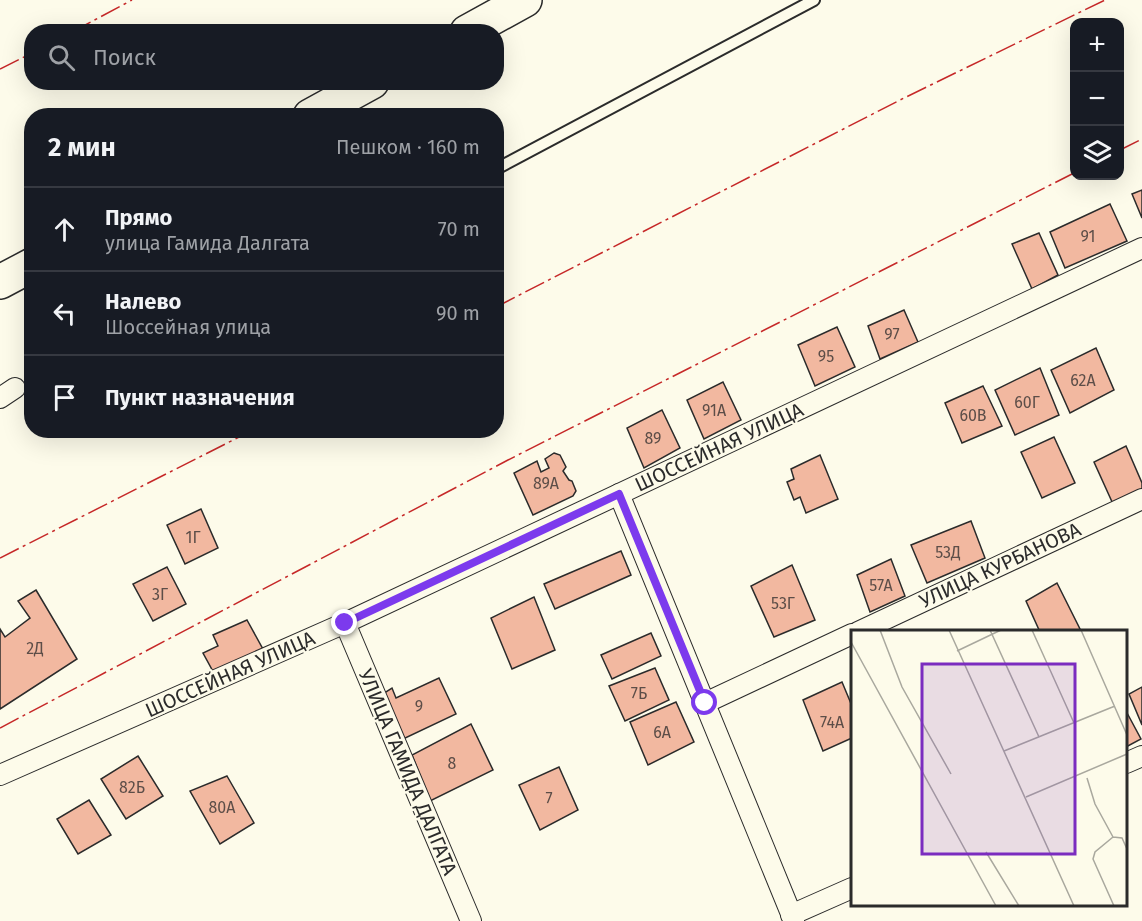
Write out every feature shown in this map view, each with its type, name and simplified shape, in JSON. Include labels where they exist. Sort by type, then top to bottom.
[{"type":"highway","points":[[481,24],[525,0]]},
{"type":"highway","points":[[325,108],[357,90]]},
{"type":"highway","points":[[0,282],[24,269]]},
{"type":"street","name":"ШОССЕЙНАЯ УЛИЦА","points":[[0,775],[345,623],[1142,248]]},
{"type":"street","points":[[619,494],[793,918],[851,889]]},
{"type":"street","name":"УЛИЦА КУРБАНОВА","points":[[862,630],[1142,499]]},
{"type":"street","name":"УЛИЦА ГАМИДА ДАЛГАТА","points":[[345,623],[471,921]]},
{"type":"street","points":[[705,703],[851,634]]},
{"type":"street","points":[[1127,762],[1142,756]]},
{"type":"lane","points":[[504,166],[813,0]]},
{"type":"building","points":[[1142,190],[1142,218],[1132,194]]},
{"type":"building","points":[[1110,204],[1127,241],[1065,268],[1050,232]]},
{"type":"building","points":[[1039,233],[1058,275],[1032,289],[1012,244]]},
{"type":"building","points":[[904,310],[918,342],[880,359],[868,326]]},
{"type":"building","points":[[837,327],[855,367],[815,386],[798,345]]},
{"type":"building","points":[[1096,348],[1114,390],[1070,413],[1051,370]]},
{"type":"building","points":[[1040,368],[1059,415],[1015,435],[995,390]]},
{"type":"building","points":[[723,382],[741,420],[704,439],[687,400]]},
{"type":"building","points":[[983,386],[1002,426],[962,443],[945,403]]},
{"type":"building","points":[[662,410],[680,448],[644,468],[627,428]]},
{"type":"building","points":[[1054,437],[1075,483],[1042,498],[1021,452]]},
{"type":"building","points":[[1126,446],[1142,483],[1142,489],[1113,504],[1094,462]]},
{"type":"building","points":[[554,453],[560,455],[566,467],[563,471],[572,481],[576,491],[573,496],[533,515],[514,473],[537,461],[541,472],[549,468],[545,459]]},
{"type":"building","points":[[820,455],[838,499],[806,513],[800,497],[794,500],[787,482],[794,479],[791,469]]},
{"type":"building","points":[[201,509],[218,548],[185,564],[167,525]]},
{"type":"building","points":[[971,521],[985,558],[927,583],[911,545]]},
{"type":"building","points":[[621,551],[631,575],[555,609],[544,584]]},
{"type":"building","points":[[891,559],[905,596],[870,612],[857,575]]},
{"type":"building","points":[[792,565],[815,620],[774,637],[751,586]]},
{"type":"building","points":[[167,567],[186,604],[153,621],[133,584]]},
{"type":"building","points":[[1057,583],[1080,629],[1039,630],[1026,601]]},
{"type":"building","points":[[36,590],[77,659],[0,709],[0,629],[5,637],[30,618],[18,601]]},
{"type":"building","points":[[534,597],[555,650],[512,669],[491,618]]},
{"type":"building","points":[[247,620],[264,651],[215,675],[203,653],[218,646],[213,635]]},
{"type":"building","points":[[651,633],[661,656],[612,679],[601,655]]},
{"type":"building","points":[[655,668],[669,700],[625,721],[609,686]]},
{"type":"building","points":[[439,678],[456,714],[401,740],[381,695],[392,688],[396,698]]},
{"type":"building","points":[[842,682],[851,704],[851,738],[823,751],[803,700]]},
{"type":"building","points":[[1142,687],[1142,725],[1129,694]]},
{"type":"building","points":[[676,702],[694,742],[648,765],[630,722]]},
{"type":"building","points":[[1127,713],[1141,739],[1127,746]]},
{"type":"building","points":[[471,724],[493,770],[430,801],[412,755]]},
{"type":"building","points":[[138,756],[163,796],[126,819],[101,779]]},
{"type":"building","points":[[559,767],[578,810],[540,830],[519,785]]},
{"type":"building","points":[[227,776],[254,823],[220,844],[190,791]]},
{"type":"building","points":[[89,800],[111,835],[78,854],[57,819]]},
{"type":"power","points":[[87,24],[132,0]]},
{"type":"power","points":[[504,303],[900,100],[1105,0]]},
{"type":"power","points":[[0,69],[24,57]]},
{"type":"power","points":[[1124,148],[1142,139]]},
{"type":"power","points":[[0,728],[508,460],[1070,175]]},
{"type":"power","points":[[0,558],[237,438]]},
{"type":"route","points":[[345,623],[619,494],[705,703]]}]
